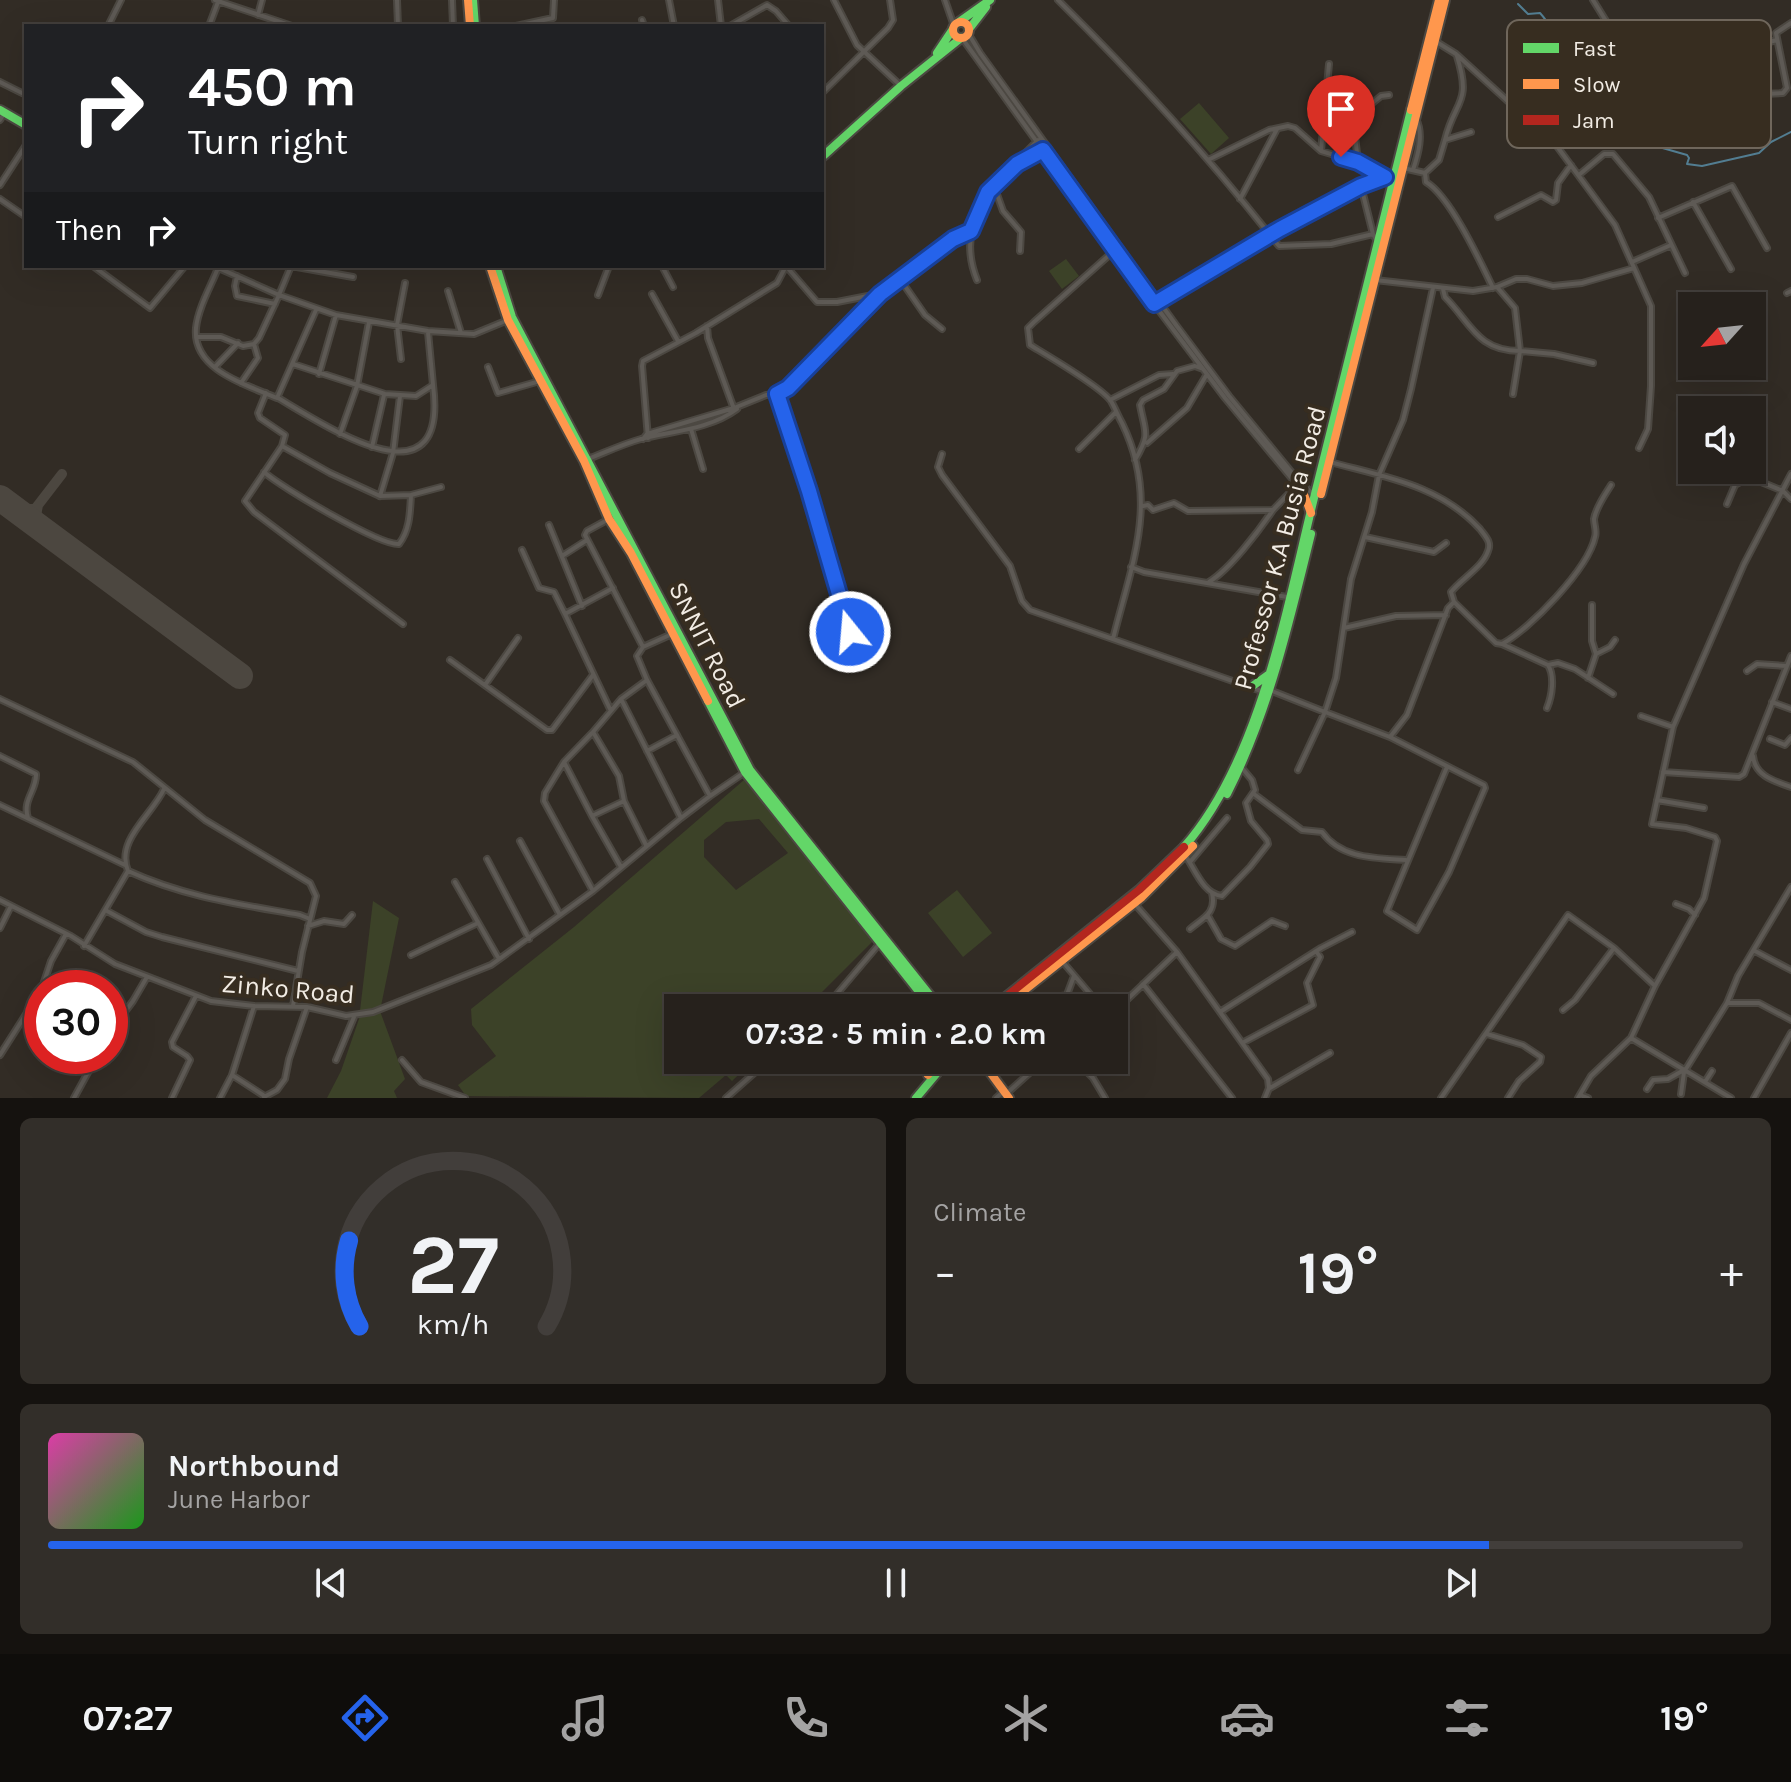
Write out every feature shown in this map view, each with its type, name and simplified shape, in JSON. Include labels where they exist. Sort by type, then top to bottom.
[{"type":"main road","points":[[471,0],[473,24]]},
{"type":"main road","name":"Professor K.A Busia Road","points":[[1309,493],[1318,485],[1375,280],[1389,179],[1439,0]]},
{"type":"main road","name":"Professor K.A Busia Road","points":[[1012,994],[1062,961],[1188,859],[1218,809],[1236,769],[1259,708],[1309,493],[1330,462],[1381,244],[1445,0]]},
{"type":"main road","points":[[932,59],[956,25],[990,1]]},
{"type":"main road","points":[[824,155],[932,59],[965,34],[990,1]]},
{"type":"main road","points":[[956,25],[955,35],[965,34]]},
{"type":"main road","points":[[956,25],[967,25],[965,34]]},
{"type":"main road","points":[[2,114],[24,124]]},
{"type":"main road","name":"SNNIT Road","points":[[494,268],[508,320],[540,381],[588,459],[750,770],[921,994]]},
{"type":"main road","name":"SNNIT Road","points":[[494,268],[512,317],[584,461],[609,519],[636,555],[672,634],[745,772],[928,994]]},
{"type":"main road","points":[[1309,493],[1311,514]]},
{"type":"main road","name":"Professor K.A Busia Road","points":[[1018,994],[1171,862],[1200,827],[1236,769],[1270,671],[1311,514],[1309,493]]},
{"type":"main road","points":[[909,1098],[929,1074]]},
{"type":"main road","points":[[916,1098],[936,1074]]},
{"type":"main road","points":[[989,1074],[1004,1095]]},
{"type":"street","points":[[109,24],[121,0]]},
{"type":"street","points":[[258,15],[262,0]]},
{"type":"street","points":[[397,0],[398,24]]},
{"type":"street","points":[[452,0],[453,24]]},
{"type":"street","points":[[525,24],[553,18],[554,0]]},
{"type":"street","points":[[669,0],[674,24]]},
{"type":"street","points":[[718,0],[721,24]]},
{"type":"street","points":[[834,0],[847,31],[864,52],[901,86]]},
{"type":"street","points":[[824,91],[893,20],[890,0]]},
{"type":"street","points":[[945,0],[956,25]]},
{"type":"street","points":[[1058,0],[1117,58],[1208,160],[1275,244],[1331,244],[1373,234]]},
{"type":"street","points":[[1593,0],[1605,20]]},
{"type":"street","points":[[210,24],[217,1],[286,24]]},
{"type":"street","points":[[734,24],[767,5],[787,24]]},
{"type":"street","points":[[1771,94],[1783,93],[1787,88],[1777,31],[1791,23]]},
{"type":"street","points":[[965,34],[1156,302],[1309,493]]},
{"type":"street","points":[[1771,42],[1777,40]]},
{"type":"street","points":[[1435,41],[1456,54],[1507,100]]},
{"type":"street","points":[[1425,173],[1439,160],[1448,126],[1463,96],[1463,79],[1456,54]]},
{"type":"street","points":[[1321,151],[1329,64]]},
{"type":"street","points":[[0,82],[22,93]]},
{"type":"street","points":[[1358,162],[1353,119],[1381,96],[1389,95]]},
{"type":"street","points":[[1413,170],[1419,149],[1415,117]]},
{"type":"street","points":[[1208,160],[1279,127],[1295,128],[1321,151],[1358,162],[1389,179]]},
{"type":"street","points":[[1240,199],[1267,144],[1279,127]]},
{"type":"street","points":[[1445,140],[1471,132]]},
{"type":"street","points":[[977,280],[969,257],[971,231],[983,199],[1039,139]]},
{"type":"street","points":[[0,185],[24,148]]},
{"type":"street","points":[[1017,164],[1046,148]]},
{"type":"street","points":[[1557,148],[1580,174],[1615,225],[1651,306],[1648,429],[1639,448]]},
{"type":"street","points":[[1580,174],[1604,154],[1613,154],[1649,197],[1685,273]]},
{"type":"street","points":[[1498,217],[1541,195],[1553,202],[1556,200],[1558,183],[1571,165]]},
{"type":"street","points":[[1402,168],[1425,173]]},
{"type":"street","points":[[1425,173],[1426,182],[1435,188],[1463,230],[1495,287],[1515,308],[1520,351],[1513,394]]},
{"type":"street","points":[[1156,302],[1361,186],[1389,179]]},
{"type":"street","points":[[994,186],[1003,211],[1021,232],[1020,251]]},
{"type":"street","points":[[1361,186],[1373,234],[1381,244]]},
{"type":"street","points":[[1658,218],[1732,186],[1767,248]]},
{"type":"street","points":[[0,199],[24,216]]},
{"type":"street","points":[[1693,202],[1731,269]]},
{"type":"street","points":[[588,459],[646,437],[690,426],[788,388],[880,294],[953,239],[971,231]]},
{"type":"street","points":[[1375,280],[1473,291],[1516,279],[1553,286],[1567,285],[1633,265],[1671,245]]},
{"type":"street","points":[[1113,639],[1143,506],[1129,438],[1110,400],[1030,345],[1028,332],[1034,322],[1072,291],[1089,271],[1116,248]]},
{"type":"street","points":[[96,268],[150,308],[183,268]]},
{"type":"street","points":[[216,268],[197,323],[196,337],[202,352],[215,367],[241,384],[277,398],[340,434],[372,447],[393,453],[413,448],[429,437],[436,407],[428,331]]},
{"type":"street","points":[[218,268],[316,310],[369,322],[461,333],[480,332],[508,320]]},
{"type":"street","points":[[196,337],[212,336],[249,346],[254,344],[290,268]]},
{"type":"street","points":[[302,268],[353,277]]},
{"type":"street","points":[[598,295],[608,268]]},
{"type":"street","points":[[663,268],[673,287]]},
{"type":"street","points":[[646,437],[643,361],[781,281],[785,268]]},
{"type":"street","points":[[788,268],[817,302],[837,302],[880,294]]},
{"type":"street","points":[[237,276],[237,296],[275,304]]},
{"type":"street","points":[[899,278],[925,315],[942,329]]},
{"type":"street","points":[[401,359],[397,325],[405,283]]},
{"type":"street","points":[[1298,770],[1325,712],[1336,678],[1351,579],[1365,537],[1379,475],[1403,420],[1433,288]]},
{"type":"street","points":[[1443,289],[1445,297],[1481,339],[1501,351],[1549,353],[1593,363]]},
{"type":"street","points":[[448,291],[461,333]]},
{"type":"street","points":[[652,294],[679,342]]},
{"type":"street","points":[[1156,302],[1205,372],[1309,493]]},
{"type":"street","points":[[277,398],[316,310]]},
{"type":"street","points":[[319,374],[336,315]]},
{"type":"street","points":[[340,434],[357,386],[369,322]]},
{"type":"street","points":[[707,326],[708,338],[735,410]]},
{"type":"street","points":[[696,333],[708,338]]},
{"type":"street","points":[[215,367],[238,343]]},
{"type":"street","points":[[241,384],[258,358],[254,344]]},
{"type":"street","points":[[293,364],[385,394],[416,396],[433,385]]},
{"type":"street","points":[[1110,400],[1159,375],[1173,374],[1195,366],[1205,372]]},
{"type":"street","points":[[488,367],[498,393],[540,381]]},
{"type":"street","points":[[1135,460],[1145,445],[1187,408],[1205,372]]},
{"type":"street","points":[[1145,445],[1146,424],[1140,405],[1143,400],[1164,389],[1173,374]]},
{"type":"street","points":[[266,393],[258,413],[260,418],[284,433],[286,438],[245,501],[250,508],[403,624]]},
{"type":"street","points":[[372,447],[385,394]]},
{"type":"street","points":[[777,394],[850,632]]},
{"type":"street","points":[[380,496],[393,453],[400,396]]},
{"type":"street","points":[[1079,449],[1116,412]]},
{"type":"street","points":[[690,426],[703,469]]},
{"type":"street","points":[[282,446],[380,496],[411,495],[441,487]]},
{"type":"street","points":[[942,454],[938,467],[942,475],[1010,566],[1026,607],[1036,614],[1325,712],[1390,737],[1484,785],[1484,796],[1449,872],[1417,930],[1387,911],[1447,767]]},
{"type":"street","points":[[1330,462],[1430,490],[1466,514],[1489,544],[1485,557],[1452,590],[1454,602],[1496,643],[1548,665],[1563,665],[1613,694]]},
{"type":"street","points":[[264,472],[287,491],[358,527],[366,535],[394,545],[403,540],[411,495]]},
{"type":"street","points":[[1588,1098],[1579,1096],[1591,1076],[1631,1038],[1655,986],[1704,898],[1716,839],[1686,828],[1652,824],[1673,727],[1744,564],[1791,474]]},
{"type":"street","points":[[1727,504],[1735,485],[1749,477],[1783,491],[1791,499]]},
{"type":"street","points":[[1502,644],[1514,638],[1573,579],[1595,538],[1594,515],[1611,485]]},
{"type":"street","points":[[1143,506],[1148,505],[1153,510],[1174,503],[1185,511],[1273,510],[1309,493]]},
{"type":"street","points":[[1209,582],[1224,572],[1273,510]]},
{"type":"street","points":[[609,519],[587,531],[588,539],[643,647]]},
{"type":"street","points":[[549,525],[582,606]]},
{"type":"street","points":[[1365,537],[1434,552],[1446,543]]},
{"type":"street","points":[[562,556],[588,539]]},
{"type":"street","points":[[522,550],[539,588],[554,592],[610,709]]},
{"type":"street","points":[[1131,567],[1152,574],[1289,597]]},
{"type":"street","points":[[565,614],[613,588]]},
{"type":"street","points":[[1390,737],[1407,715],[1454,602]]},
{"type":"street","points":[[1588,678],[1596,654],[1592,641],[1592,605]]},
{"type":"street","points":[[1344,628],[1396,616],[1446,615]]},
{"type":"street","points":[[672,634],[643,647],[637,656],[710,796]]},
{"type":"street","points":[[485,685],[518,638]]},
{"type":"street","points":[[1596,654],[1610,647],[1615,640]]},
{"type":"street","points":[[1663,772],[1739,777],[1744,774],[1791,656]]},
{"type":"street","points":[[450,660],[549,730],[593,675]]},
{"type":"street","points":[[1747,671],[1757,664],[1788,666]]},
{"type":"street","points":[[1547,708],[1552,678],[1548,665]]},
{"type":"street","points":[[593,891],[544,801],[545,793],[564,762],[610,709],[647,680]]},
{"type":"street","points":[[0,699],[116,753],[141,768],[205,820],[310,883],[316,896],[293,1006]]},
{"type":"street","points":[[621,699],[681,818]]},
{"type":"street","points":[[1772,702],[1791,709]]},
{"type":"street","points":[[1641,716],[1673,727]]},
{"type":"street","points":[[593,732],[619,776],[624,801],[646,845]]},
{"type":"street","points":[[647,751],[677,735]]},
{"type":"street","points":[[1770,739],[1785,745],[1791,738]]},
{"type":"street","points":[[1753,753],[1754,763],[1762,775],[1791,787]]},
{"type":"street","points":[[0,756],[36,774],[37,779],[26,801],[28,818]]},
{"type":"street","points":[[564,762],[621,867]]},
{"type":"street","points":[[1212,893],[1222,896],[1227,892],[1268,844],[1247,813],[1246,803],[1255,790],[1252,780],[1236,769]]},
{"type":"street","name":"Zinko Road","points":[[0,900],[66,934],[100,957],[196,996],[222,1004],[307,1007],[354,1017],[483,970],[593,891],[646,845],[745,772]]},
{"type":"street","points":[[84,946],[107,911],[127,868],[126,850],[142,818],[155,807],[164,789]]},
{"type":"street","points":[[1254,794],[1302,830],[1322,832],[1334,846],[1371,858],[1407,860]]},
{"type":"street","points":[[1657,800],[1704,808]]},
{"type":"street","points":[[592,816],[624,801]]},
{"type":"street","points":[[0,805],[174,890],[228,904],[310,919]]},
{"type":"street","points":[[1190,929],[1208,916],[1215,904],[1212,893],[1188,859],[1227,818]]},
{"type":"street","points":[[520,841],[560,915]]},
{"type":"street","points":[[487,859],[529,939]]},
{"type":"street","points":[[455,882],[499,959]]},
{"type":"street","points":[[1681,1094],[1686,1069],[1727,1003],[1731,990],[1791,887]]},
{"type":"street","points":[[1134,903],[1177,952],[1268,1079],[1265,1098]]},
{"type":"street","points":[[1676,904],[1695,915]]},
{"type":"street","points":[[0,928],[11,906]]},
{"type":"street","points":[[107,911],[154,935],[298,971]]},
{"type":"street","points":[[308,926],[324,921],[344,924],[352,915]]},
{"type":"street","points":[[1441,1098],[1568,915],[1614,948],[1655,986]]},
{"type":"street","points":[[1208,916],[1221,939],[1235,946],[1272,921],[1285,926]]},
{"type":"street","points":[[411,955],[478,923]]},
{"type":"street","points":[[1220,1012],[1316,951],[1352,932]]},
{"type":"street","points":[[48,970],[66,934]]},
{"type":"street","points":[[837,994],[881,943]]},
{"type":"street","points":[[1563,1010],[1575,1000],[1614,948]]},
{"type":"street","points":[[1243,1042],[1313,1005],[1307,983],[1320,957],[1316,951]]},
{"type":"street","points":[[1755,951],[1791,970]]},
{"type":"street","points":[[1128,998],[1177,952]]},
{"type":"street","points":[[1062,961],[1090,994]]},
{"type":"street","points":[[1066,994],[1074,975]]},
{"type":"street","points":[[128,1008],[147,977]]},
{"type":"street","points":[[1143,984],[1232,1098]]},
{"type":"street","points":[[172,1098],[190,1060],[173,1047],[172,1042],[196,996]]},
{"type":"street","points":[[1727,1003],[1759,1003],[1791,1020]]},
{"type":"street","points":[[220,1098],[232,1075],[254,1006]]},
{"type":"street","points":[[232,1075],[264,1097],[277,1090],[285,1079],[307,1007]]},
{"type":"street","points":[[0,1055],[24,1017]]},
{"type":"street","points":[[336,1060],[354,1017]]},
{"type":"street","points":[[1754,1098],[1791,1033]]},
{"type":"street","points":[[1487,1034],[1523,1045],[1541,1057],[1508,1098]]},
{"type":"street","points":[[1631,1038],[1731,1098]]},
{"type":"street","points":[[1269,1088],[1330,1053]]},
{"type":"street","points":[[402,1060],[421,1082],[465,1098]]},
{"type":"street","points":[[1647,1089],[1653,1080],[1668,1079],[1686,1069]]},
{"type":"street","points":[[1705,1082],[1712,1071]]},
{"type":"street","points":[[74,1098],[87,1074]]},
{"type":"street","points":[[726,1098],[753,1074]]},
{"type":"street","points":[[1004,1095],[1028,1074]]},
{"type":"street","points":[[1089,1074],[1105,1098]]},
{"type":"street","points":[[446,1098],[452,1092]]},
{"type":"green space","points":[[1199,103],[1229,138],[1211,154],[1180,119]]},
{"type":"green space","points":[[1066,259],[1079,276],[1062,289],[1049,271]]},
{"type":"green space","points":[[744,780],[874,940],[820,994],[664,994],[664,1074],[739,1074],[732,1081],[726,1075],[699,1098],[466,1096],[458,1085],[496,1056],[472,1025],[471,1009],[574,927]],"holes":[[[759,819],[788,853],[736,890],[704,857],[704,840],[726,822]]]},
{"type":"green space","points":[[957,890],[992,933],[963,957],[928,913]]},
{"type":"green space","points":[[373,901],[399,918],[380,1011],[405,1079],[394,1091],[397,1098],[327,1098],[341,1071],[359,1019]]},
{"type":"waterway","points":[[1518,4],[1528,14],[1540,13],[1545,20]]},
{"type":"waterway","points":[[1771,142],[1791,132]]},
{"type":"waterway","points":[[1662,148],[1687,155],[1687,164],[1702,166],[1759,153],[1764,148]]},
{"type":"taxiway","points":[[16,509],[35,509],[62,474]]},
{"type":"taxiway","points":[[38,505],[36,516],[42,529]]},
{"type":"runway","points":[[0,498],[240,676]]},
{"type":"traffic: fast","points":[[473,0],[475,24]]},
{"type":"traffic: fast","points":[[959,22],[990,0]]},
{"type":"traffic: fast","points":[[969,29],[986,7]]},
{"type":"traffic: fast","points":[[937,53],[953,29]]},
{"type":"traffic: fast","points":[[824,155],[901,86],[961,38]]},
{"type":"traffic: fast","points":[[0,110],[24,124]]},
{"type":"traffic: fast","points":[[1184,847],[1211,810],[1234,769],[1269,675],[1411,110]]},
{"type":"traffic: fast","points":[[497,268],[512,317],[750,770],[929,994]]},
{"type":"traffic: fast","points":[[1227,794],[1266,699],[1311,534]]},
{"type":"traffic: fast","points":[[1254,685],[1268,675]]},
{"type":"traffic: fast","points":[[708,701],[745,772],[921,994]]},
{"type":"traffic: fast","points":[[916,1098],[936,1074]]},
{"type":"traffic: slow","points":[[468,0],[470,24]]},
{"type":"traffic: slow","points":[[1411,110],[1439,0]]},
{"type":"traffic: slow","points":[[1321,494],[1445,0]]},
{"type":"traffic: slow","points":[[961,22],[967,24],[969,30],[967,36],[961,38],[955,36],[953,30],[955,24],[961,22]]},
{"type":"traffic: slow","points":[[491,268],[508,320],[584,461],[609,519],[631,553],[708,701]]},
{"type":"traffic: slow","points":[[1303,492],[1311,513]]},
{"type":"traffic: slow","points":[[1020,994],[1142,897],[1193,846]]},
{"type":"traffic: slow","points":[[991,1074],[1009,1098]]},
{"type":"traffic: jam","points":[[1009,994],[1139,890],[1184,847]]},
{"type":"route","points":[[850,632],[777,394],[788,388],[832,345],[875,298],[953,239],[971,231],[988,192],[1017,164],[1043,150],[1154,304],[1280,229],[1361,186],[1385,177],[1358,162],[1341,157]]}]
